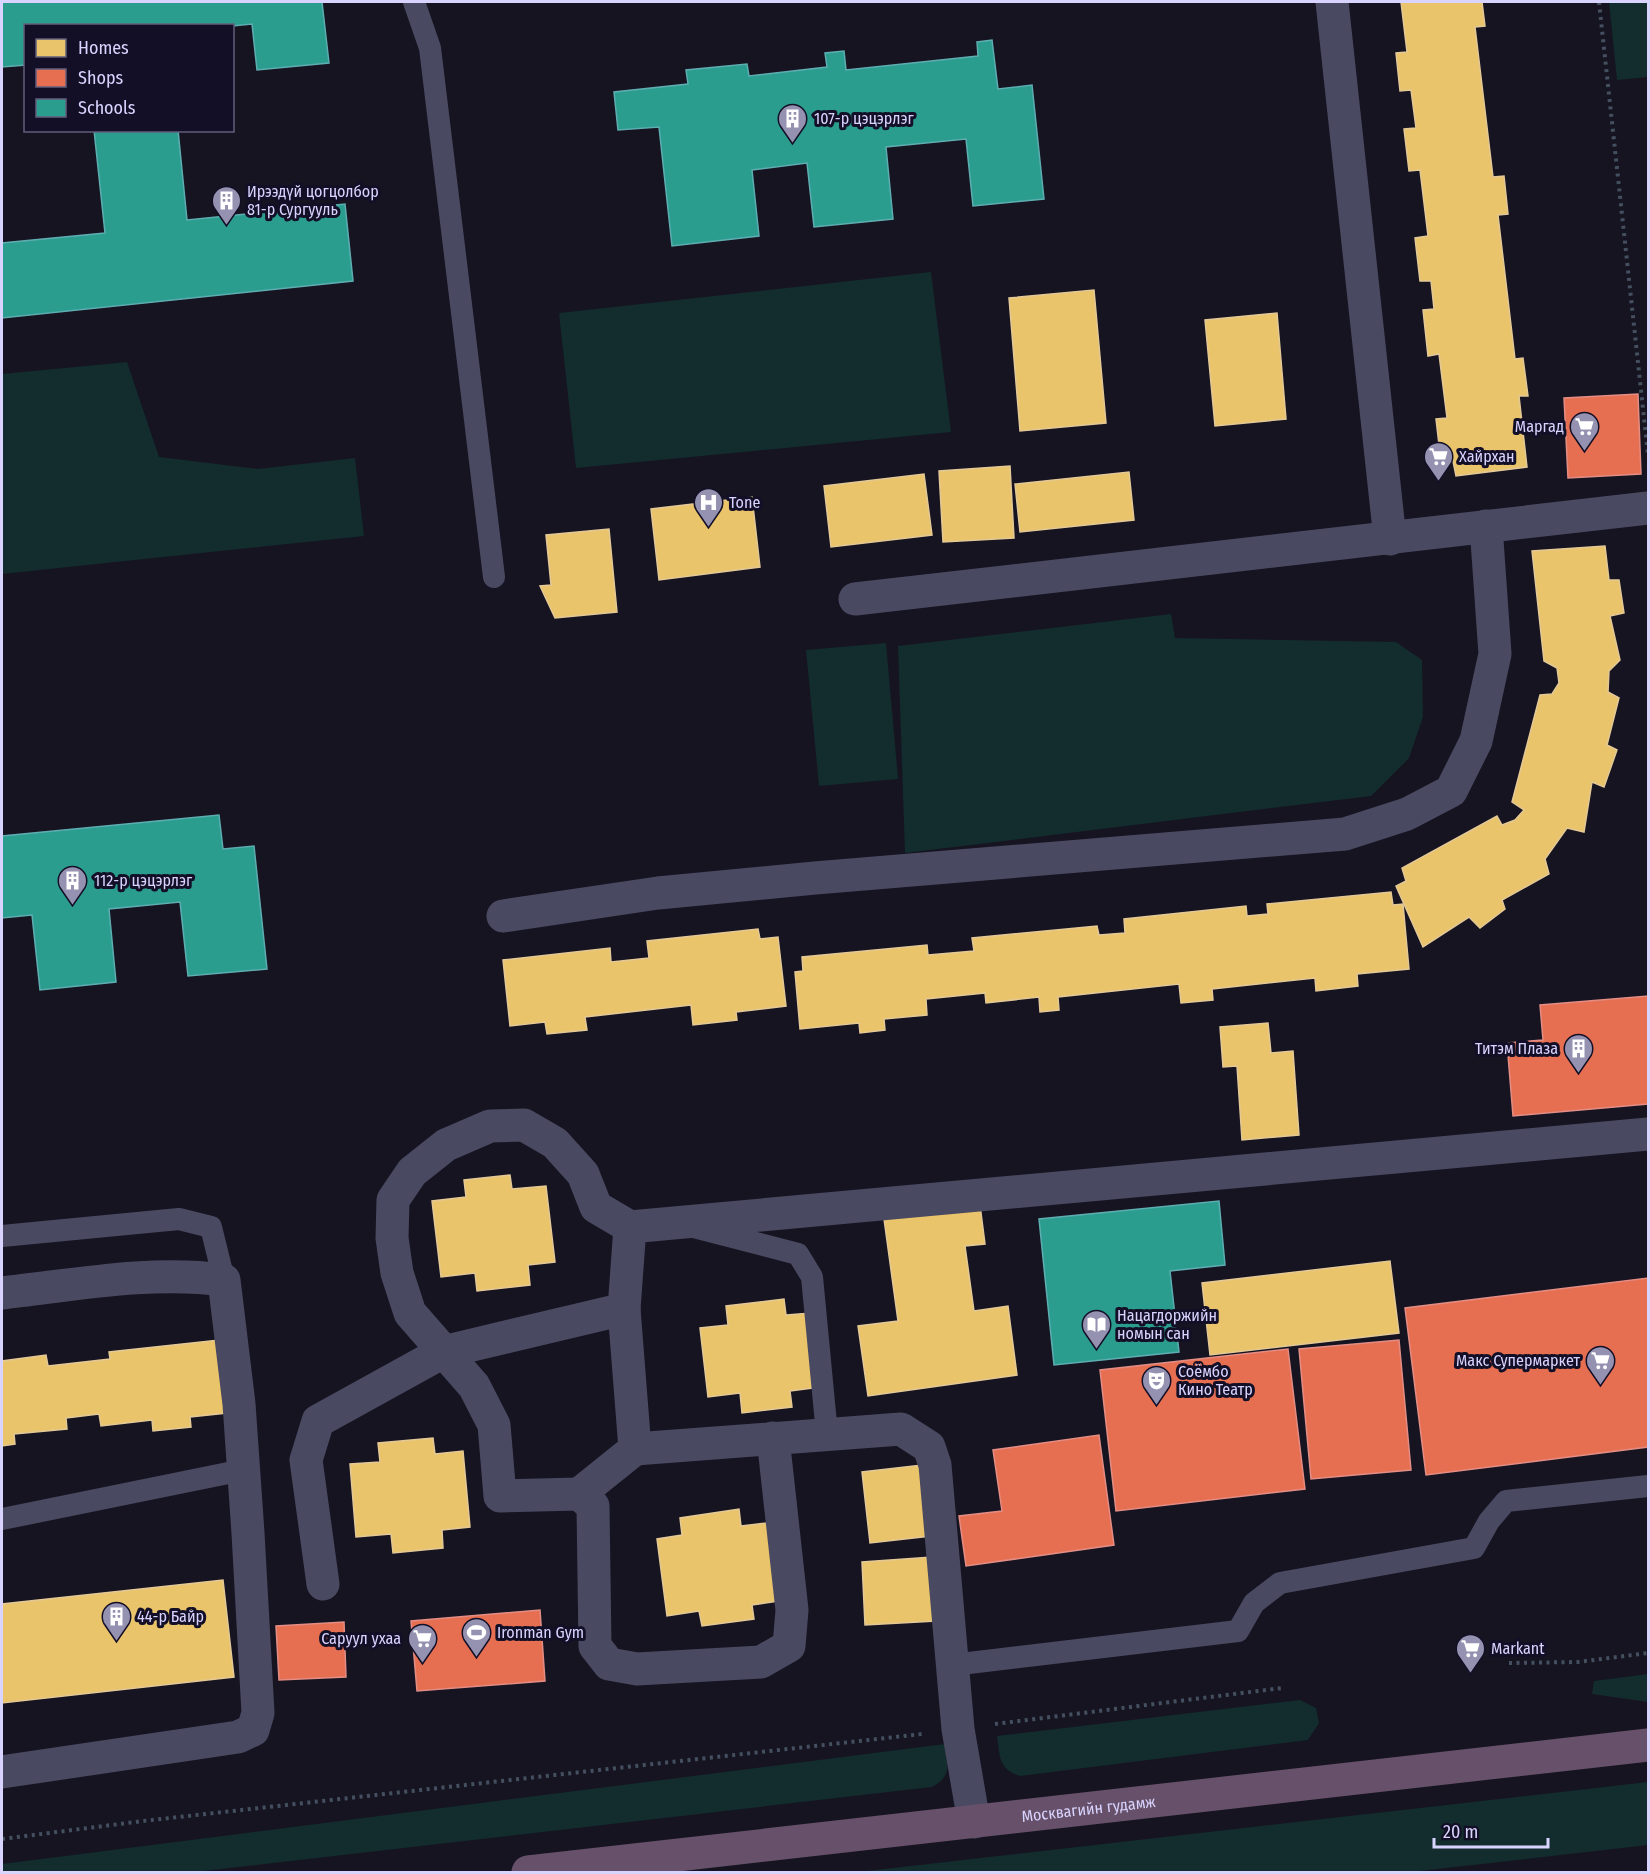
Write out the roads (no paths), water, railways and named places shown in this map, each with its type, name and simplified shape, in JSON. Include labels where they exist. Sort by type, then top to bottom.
[{"type":"highway","name":"Москвагийн гудамж","points":[[528,1872],[1648,1745]]},
{"type":"street","points":[[1332,2],[1390,539]]},
{"type":"street","points":[[855,599],[1648,508]]},
{"type":"street","points":[[503,916],[658,894],[815,878],[1345,834],[1407,814],[1451,791],[1476,741],[1495,654],[1486,525]]},
{"type":"street","points":[[974,1822],[958,1729],[935,1465],[929,1447],[902,1429],[635,1449],[579,1494],[501,1496],[494,1425],[474,1386],[410,1313],[397,1273],[392,1238],[393,1200],[412,1172],[446,1145],[490,1126],[524,1125],[555,1143],[583,1174],[596,1207],[630,1227],[1648,1134]]},
{"type":"street","points":[[630,1227],[624,1309],[635,1449]]},
{"type":"street","points":[[2,1293],[151,1278],[196,1277],[224,1280],[239,1404],[258,1713],[253,1730],[238,1737],[2,1773]]},
{"type":"street","points":[[323,1584],[306,1460],[318,1421],[443,1352],[624,1309]]},
{"type":"street","points":[[579,1494],[593,1506],[595,1646],[609,1664],[637,1669],[761,1662],[789,1646],[792,1610],[773,1438]]},
{"type":"lane","points":[[414,2],[430,48],[494,577]]},
{"type":"lane","points":[[2,1236],[179,1218],[211,1227],[224,1280]]},
{"type":"lane","points":[[680,1223],[798,1254],[812,1277],[827,1434]]},
{"type":"lane","points":[[2,1519],[243,1470]]},
{"type":"lane","points":[[952,1665],[1238,1631],[1254,1603],[1280,1583],[1474,1548],[1489,1521],[1506,1501],[1648,1486]]},
{"type":"place","name":"107-р цэцэрлэг","points":[[793,144]]},
{"type":"place","name":"Ирээдүй цогцолбор 81-р Сургууль","points":[[226,226]]},
{"type":"place","name":"Маргад","points":[[1585,452]]},
{"type":"place","name":"Хайрхан","points":[[1438,482]]},
{"type":"place","name":"Tone","points":[[708,528]]},
{"type":"place","name":"112-р цэцэрлэг","points":[[73,906]]},
{"type":"place","name":"Титэм Плаза","points":[[1579,1074]]},
{"type":"place","name":"Нацагдоржийн номын сан","points":[[1096,1350]]},
{"type":"place","name":"Макс Супермаркет","points":[[1601,1386]]},
{"type":"place","name":"Соёмбо Кино Театр","points":[[1157,1406]]},
{"type":"place","name":"44-р Байр","points":[[116,1642]]},
{"type":"place","name":"Ironman Gym","points":[[476,1658]]},
{"type":"place","name":"Саруул ухаа","points":[[422,1664]]},
{"type":"place","name":"Markant","points":[[1470,1674]]}]
